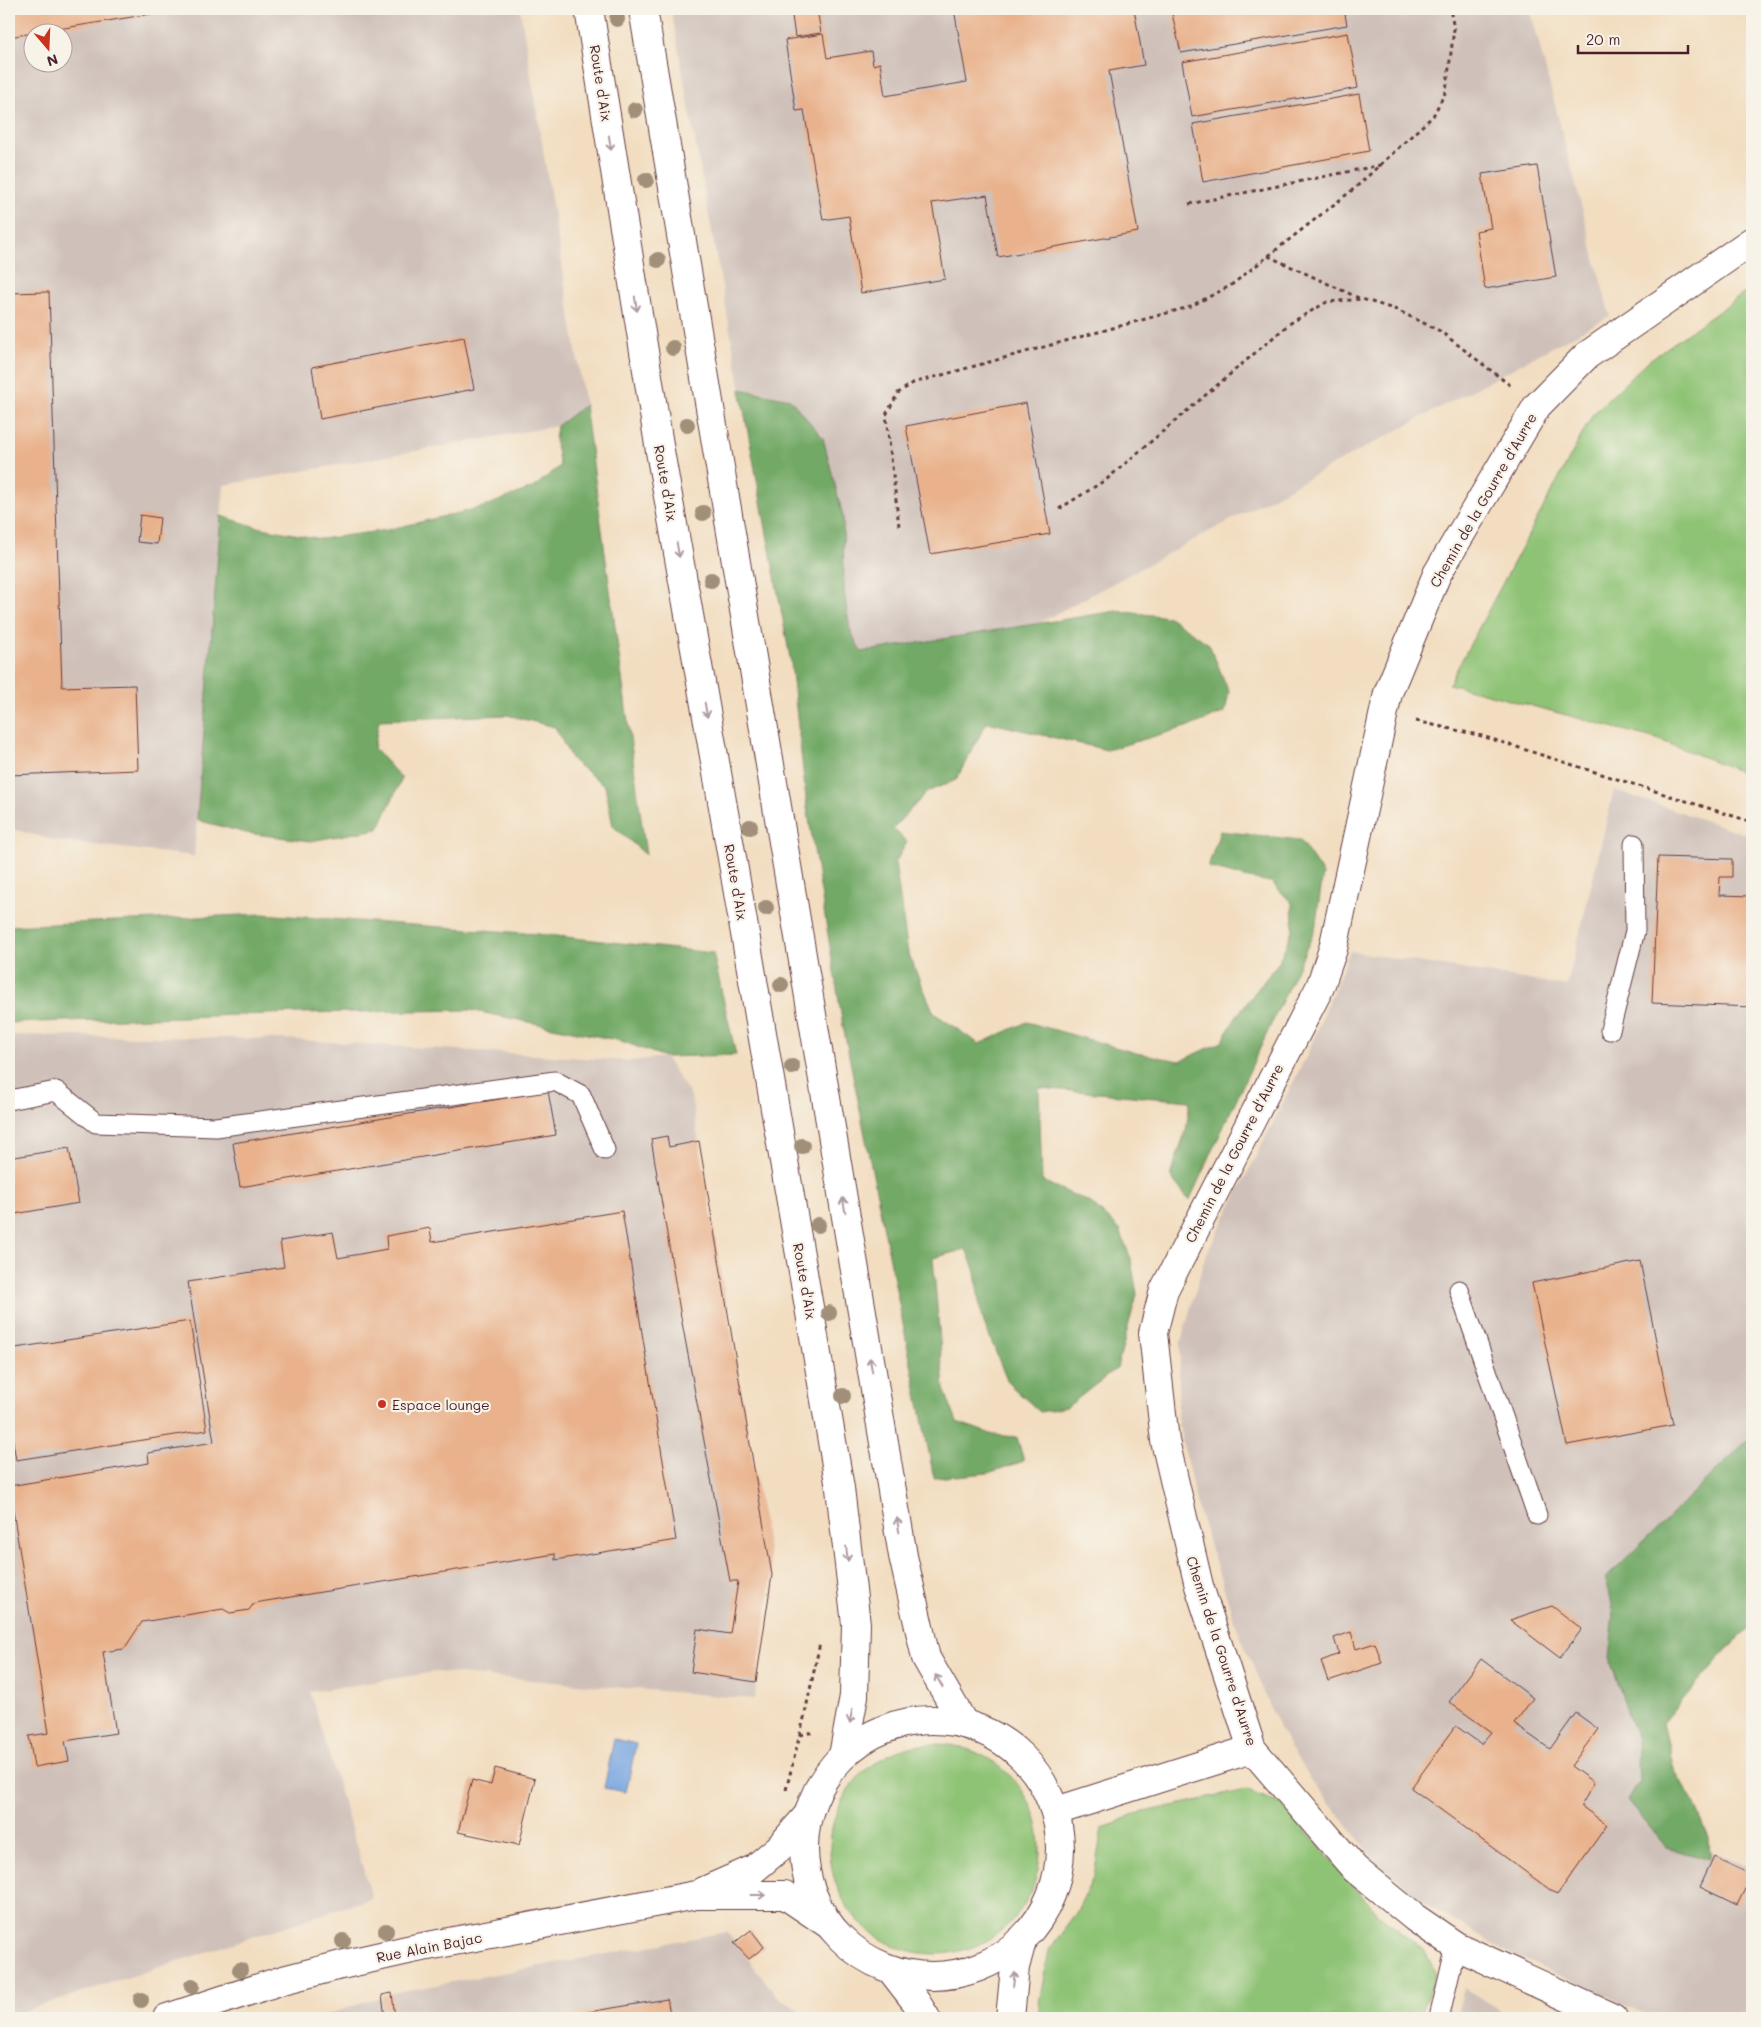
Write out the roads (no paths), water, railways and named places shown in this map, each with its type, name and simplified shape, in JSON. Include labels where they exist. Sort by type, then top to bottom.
[{"type":"main road","name":"Route d'Aix","points":[[589,9],[660,452],[735,872],[840,1488],[856,1624],[854,1696],[843,1756]]},
{"type":"main road","points":[[643,9],[904,1556],[926,1658],[964,1724]]},
{"type":"main road","name":"Chemin de la Gourre d'Aurre","points":[[1614,2018],[1456,1946],[1414,1918],[1355,1869],[1252,1750],[1199,1586],[1165,1441],[1153,1333],[1164,1290],[1320,987],[1333,949],[1388,693],[1437,574],[1537,406],[1586,356],[1752,241]]},
{"type":"main road","points":[[696,1895],[785,1896],[828,1924],[856,1953],[892,1971],[938,1977],[983,1967],[1022,1941],[1050,1903],[1061,1858],[1056,1811],[1042,1781],[1022,1755],[995,1736],[964,1724],[932,1720],[899,1725],[869,1737],[843,1756],[821,1784],[808,1815],[804,1853],[810,1890],[828,1924]]},
{"type":"main road","points":[[1056,1811],[1252,1750]]},
{"type":"main road","points":[[696,1895],[754,1869],[779,1848],[808,1815]]},
{"type":"main road","name":"Rue Alain Bajac","points":[[167,2018],[284,1980],[341,1965],[422,1947],[696,1895]]},
{"type":"main road","points":[[1010,2018],[1015,1967],[1022,1941]]},
{"type":"main road","points":[[892,1971],[926,2018]]},
{"type":"lane","points":[[1610,1030],[1635,931],[1634,844]]},
{"type":"lane","points":[[9,1100],[56,1091],[96,1123],[216,1127],[555,1081],[582,1095],[605,1150]]},
{"type":"lane","points":[[1459,1290],[1537,1516]]},
{"type":"lane","points":[[1439,2018],[1456,1946]]},
{"type":"water","points":[[614,1739],[636,1744],[626,1792],[604,1788]]},
{"type":"place","name":"Espace lounge","points":[[382,1404]]}]
